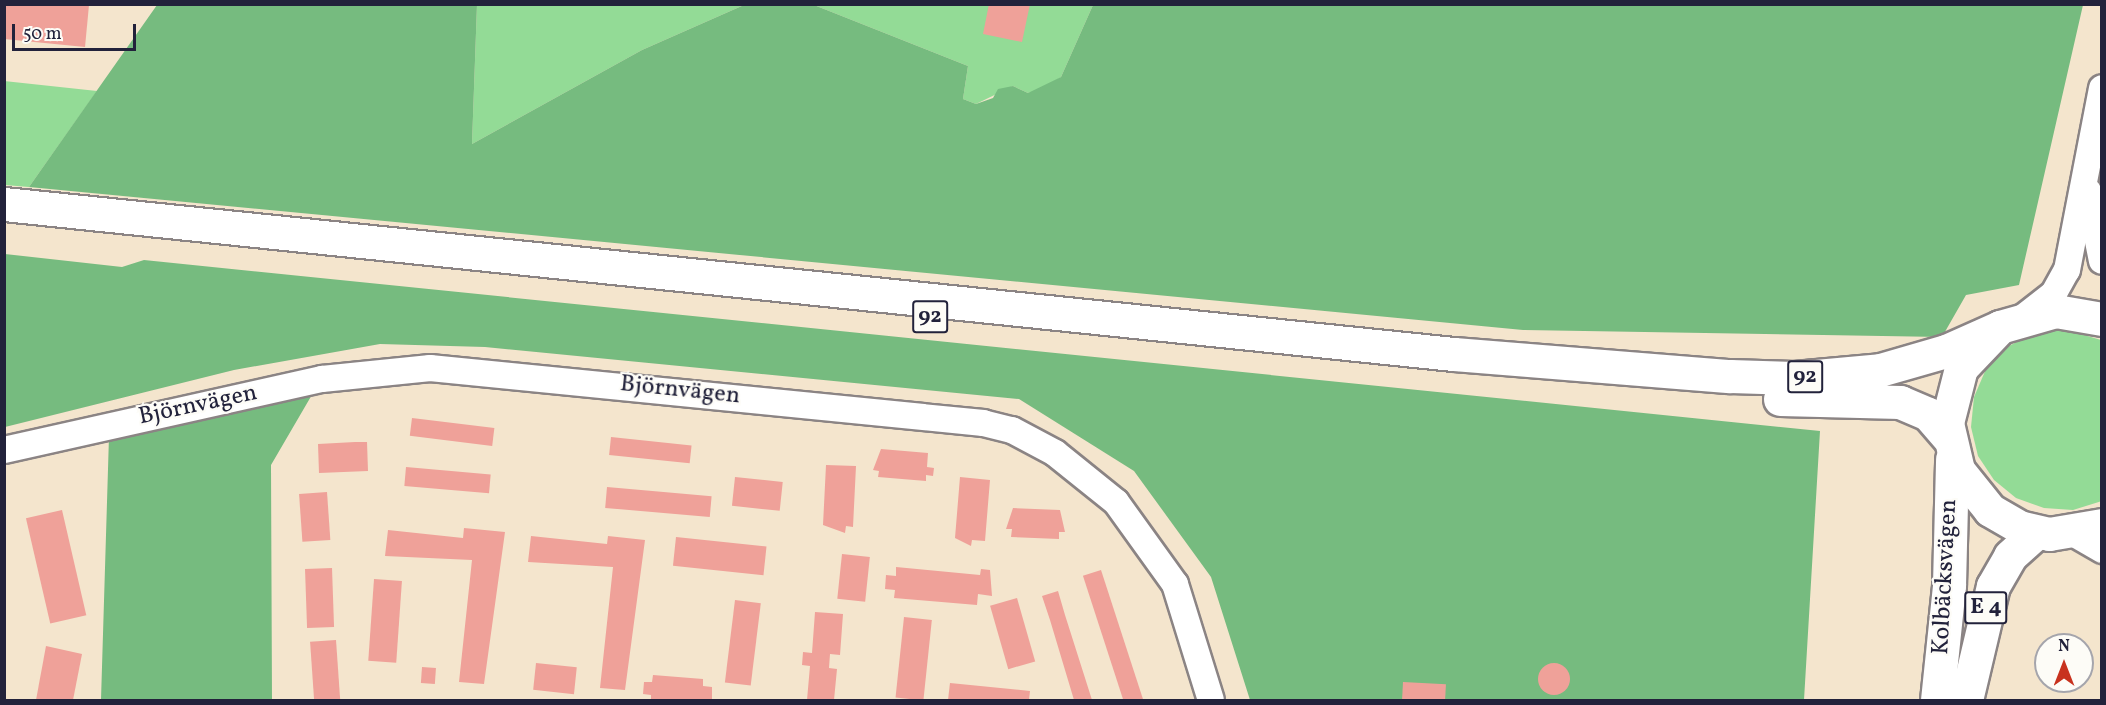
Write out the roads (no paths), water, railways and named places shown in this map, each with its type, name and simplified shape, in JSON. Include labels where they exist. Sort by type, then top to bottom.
[{"type":"highway","name":"92","points":[[4,204],[1673,372],[1846,375],[1913,363],[2012,322]]},
{"type":"highway","name":"92","points":[[4,224],[1646,391],[1882,400],[1928,414],[1950,446]]},
{"type":"highway","points":[[2012,322],[2064,311],[2102,319]]},
{"type":"highway","name":"E 4","points":[[1950,446],[1955,381],[1969,356],[2012,322]]},
{"type":"highway","points":[[1950,446],[1983,504],[2037,532],[2087,529]]},
{"type":"highway","name":"Kolbäcksvägen","points":[[1936,700],[1949,585],[1950,446]]},
{"type":"highway","name":"Kolbäcksvägen","points":[[1966,700],[1993,586],[2010,556],[2037,532]]},
{"type":"street","points":[[2012,322],[2063,282],[2102,88]]},
{"type":"street","points":[[2085,170],[2102,261]]},
{"type":"street","name":"Björnvägen","points":[[4,450],[322,380],[430,368],[983,423],[1012,430],[1055,453],[1116,501],[1175,584],[1210,700]]},
{"type":"street","points":[[2087,529],[2102,550]]}]
